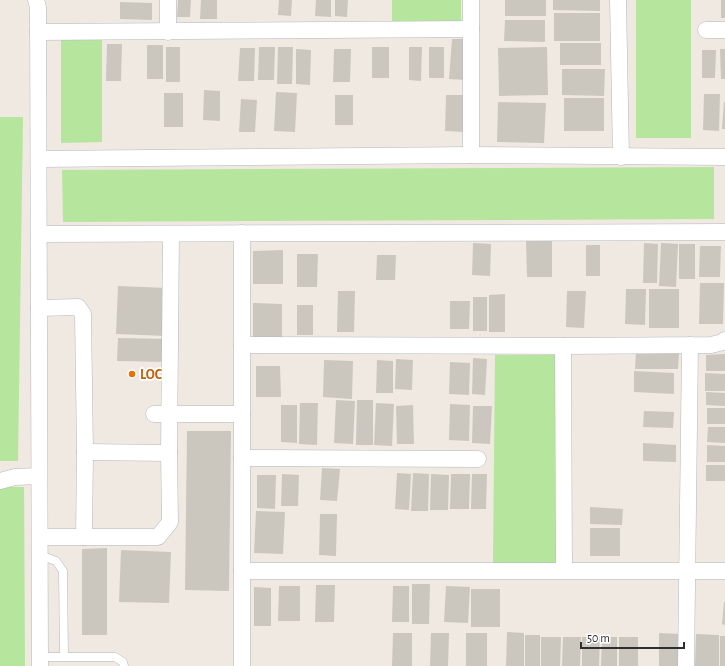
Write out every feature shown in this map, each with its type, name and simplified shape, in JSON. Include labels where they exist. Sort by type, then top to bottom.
[{"type":"street","points":[[36,0],[38,7],[39,159],[40,662]]},
{"type":"street","points":[[168,0],[168,32]]},
{"type":"street","points":[[471,0],[472,155]]},
{"type":"street","points":[[618,0],[621,157]]},
{"type":"street","points":[[38,32],[471,29]]},
{"type":"street","points":[[706,30],[725,30]]},
{"type":"street","points":[[39,159],[472,155],[725,157]]},
{"type":"street","points":[[39,234],[725,232]]},
{"type":"street","points":[[40,537],[158,537],[170,522],[169,452],[162,414],[171,234]]},
{"type":"street","points":[[242,234],[242,666]]},
{"type":"street","points":[[39,308],[78,308],[83,314],[85,452],[84,537]]},
{"type":"street","points":[[242,345],[711,345],[723,342],[725,340]]},
{"type":"street","points":[[686,666],[690,345]]},
{"type":"street","points":[[563,346],[564,570]]},
{"type":"street","points":[[162,414],[242,414]]},
{"type":"street","points":[[85,452],[169,452]]},
{"type":"street","points":[[242,458],[478,458]]},
{"type":"street","points":[[5,476],[39,476]]},
{"type":"street","points":[[242,570],[564,570],[725,572]]},
{"type":"lane","points":[[40,555],[56,561],[63,571],[64,656]]},
{"type":"lane","points":[[40,662],[64,656],[115,657],[123,662],[124,666]]},
{"type":"green space","points":[[392,0],[461,0],[461,21],[392,21]]},
{"type":"green space","points":[[636,0],[691,0],[691,138],[636,138]]},
{"type":"green space","points":[[102,39],[102,142],[61,143],[61,40]]},
{"type":"green space","points":[[0,117],[23,117],[18,461],[0,461]]},
{"type":"green space","points":[[714,167],[714,219],[63,222],[62,170]]},
{"type":"green space","points":[[495,355],[564,355],[562,564],[493,563]]},
{"type":"green space","points":[[0,487],[24,487],[25,666],[0,666]]},
{"type":"building","points":[[178,0],[191,0],[190,17],[177,17]]},
{"type":"building","points":[[201,0],[217,0],[217,19],[200,19]]},
{"type":"building","points":[[279,0],[292,0],[291,16],[278,15]]},
{"type":"building","points":[[316,0],[331,0],[331,17],[315,16]]},
{"type":"building","points":[[335,0],[348,0],[347,17],[335,16]]},
{"type":"building","points":[[505,0],[546,0],[546,16],[505,16]]},
{"type":"building","points":[[553,0],[600,0],[600,11],[553,10]]},
{"type":"building","points":[[721,0],[725,0],[725,18],[721,18]]},
{"type":"building","points":[[120,2],[152,3],[152,20],[120,19]]},
{"type":"building","points":[[554,13],[600,13],[600,41],[554,41]]},
{"type":"building","points":[[505,20],[545,20],[545,42],[504,41]]},
{"type":"building","points":[[452,39],[467,39],[465,80],[449,79]]},
{"type":"building","points":[[560,43],[601,43],[601,65],[560,65]]},
{"type":"building","points":[[107,44],[122,44],[121,81],[106,81]]},
{"type":"building","points":[[147,45],[163,45],[163,79],[147,79]]},
{"type":"building","points":[[166,47],[180,47],[180,82],[166,82]]},
{"type":"building","points":[[259,47],[275,47],[274,80],[258,80]]},
{"type":"building","points":[[278,47],[293,47],[292,84],[277,84]]},
{"type":"building","points":[[372,47],[389,47],[389,78],[372,78]]},
{"type":"building","points":[[409,47],[422,47],[421,81],[409,80]]},
{"type":"building","points":[[429,47],[444,47],[444,78],[429,78]]},
{"type":"building","points":[[547,47],[548,95],[499,96],[498,48]]},
{"type":"building","points":[[240,48],[255,48],[254,81],[238,81]]},
{"type":"building","points":[[296,49],[311,50],[310,85],[296,84]]},
{"type":"building","points":[[334,49],[351,49],[350,82],[333,82]]},
{"type":"building","points":[[720,49],[725,49],[725,79],[721,79]]},
{"type":"building","points":[[702,50],[716,50],[715,78],[702,78]]},
{"type":"building","points":[[562,69],[605,69],[604,96],[562,95]]},
{"type":"building","points":[[204,90],[220,91],[220,121],[203,120]]},
{"type":"building","points":[[276,92],[297,93],[295,132],[274,131]]},
{"type":"building","points":[[164,93],[183,93],[183,127],[164,127]]},
{"type":"building","points":[[704,94],[720,94],[719,131],[703,130]]},
{"type":"building","points":[[335,95],[353,95],[353,125],[335,125]]},
{"type":"building","points":[[446,95],[466,95],[465,132],[445,131]]},
{"type":"building","points":[[564,98],[604,98],[604,131],[564,131]]},
{"type":"building","points":[[241,99],[257,100],[255,132],[239,132]]},
{"type":"building","points":[[498,102],[546,103],[544,143],[497,142]]},
{"type":"building","points":[[724,102],[725,129],[722,129]]},
{"type":"building","points":[[526,241],[552,241],[552,277],[527,277]]},
{"type":"building","points":[[473,243],[491,244],[490,276],[472,275]]},
{"type":"building","points":[[644,243],[658,244],[657,283],[643,283]]},
{"type":"building","points":[[661,243],[678,244],[676,287],[659,286]]},
{"type":"building","points":[[679,244],[695,244],[695,279],[679,279]]},
{"type":"building","points":[[586,245],[600,245],[600,276],[586,276]]},
{"type":"building","points":[[700,246],[721,246],[720,277],[699,277]]},
{"type":"building","points":[[283,250],[283,284],[253,284],[253,251]]},
{"type":"building","points":[[297,254],[318,254],[317,287],[297,287]]},
{"type":"building","points":[[377,255],[396,255],[395,280],[376,280]]},
{"type":"building","points":[[700,283],[724,283],[723,324],[699,324]]},
{"type":"building","points":[[118,286],[168,288],[166,336],[116,334]]},
{"type":"building","points":[[626,289],[646,289],[645,325],[625,324]]},
{"type":"building","points":[[649,289],[679,289],[679,328],[649,328]]},
{"type":"building","points":[[338,291],[355,291],[354,332],[337,332]]},
{"type":"building","points":[[567,291],[586,291],[584,328],[566,327]]},
{"type":"building","points":[[505,294],[505,332],[489,332],[489,295]]},
{"type":"building","points":[[473,297],[487,297],[487,331],[473,331]]},
{"type":"building","points":[[450,301],[470,301],[469,329],[450,329]]},
{"type":"building","points":[[253,303],[282,304],[282,337],[253,337]]},
{"type":"building","points":[[297,305],[313,305],[313,335],[297,335]]},
{"type":"building","points":[[118,338],[169,339],[169,362],[117,361]]},
{"type":"building","points":[[636,352],[679,353],[678,369],[635,369]]},
{"type":"building","points":[[725,354],[725,371],[706,371],[706,355]]},
{"type":"building","points":[[473,358],[487,359],[485,395],[472,394]]},
{"type":"building","points":[[396,359],[413,360],[412,390],[395,389]]},
{"type":"building","points":[[324,360],[353,361],[352,399],[323,397]]},
{"type":"building","points":[[377,360],[393,361],[393,393],[376,393]]},
{"type":"building","points":[[450,362],[470,363],[469,395],[449,394]]},
{"type":"building","points":[[256,366],[280,366],[281,397],[256,397]]},
{"type":"building","points":[[634,371],[674,373],[674,394],[634,392]]},
{"type":"building","points":[[705,373],[725,374],[725,391],[705,391]]},
{"type":"building","points":[[706,392],[725,393],[725,406],[706,405]]},
{"type":"building","points":[[336,400],[355,401],[353,444],[334,443]]},
{"type":"building","points":[[357,400],[373,400],[373,445],[356,445]]},
{"type":"building","points":[[300,403],[318,403],[317,445],[299,444]]},
{"type":"building","points":[[376,403],[394,404],[392,446],[374,445]]},
{"type":"building","points":[[450,404],[470,405],[469,441],[449,440]]},
{"type":"building","points":[[281,405],[297,405],[297,443],[281,442]]},
{"type":"building","points":[[413,405],[414,444],[397,444],[396,406]]},
{"type":"building","points":[[473,406],[492,406],[490,444],[472,443]]},
{"type":"building","points":[[707,408],[725,408],[725,424],[707,424]]},
{"type":"building","points":[[644,411],[674,412],[673,428],[643,427]]},
{"type":"building","points":[[708,427],[725,427],[725,443],[707,442]]},
{"type":"building","points":[[187,431],[231,431],[229,591],[185,590]]},
{"type":"building","points":[[643,443],[676,445],[676,462],[643,461]]},
{"type":"building","points":[[707,445],[725,446],[725,462],[707,462]]},
{"type":"building","points":[[706,465],[725,465],[725,481],[706,481]]},
{"type":"building","points":[[322,468],[340,469],[337,501],[320,500]]},
{"type":"building","points":[[397,473],[411,474],[409,510],[395,509]]},
{"type":"building","points":[[413,473],[429,474],[428,511],[411,511]]},
{"type":"building","points":[[282,474],[299,475],[298,506],[281,506]]},
{"type":"building","points":[[431,474],[449,475],[448,510],[430,510]]},
{"type":"building","points":[[451,474],[470,474],[469,509],[450,509]]},
{"type":"building","points":[[472,474],[487,474],[486,509],[471,509]]},
{"type":"building","points":[[257,475],[276,475],[275,509],[257,508]]},
{"type":"building","points":[[590,507],[623,509],[622,525],[590,524]]},
{"type":"building","points":[[256,511],[285,512],[283,554],[254,553]]},
{"type":"building","points":[[320,514],[337,514],[336,556],[319,555]]},
{"type":"building","points":[[590,528],[620,528],[620,556],[590,556]]},
{"type":"building","points":[[107,548],[107,635],[82,635],[82,549]]},
{"type":"building","points":[[121,550],[171,552],[169,603],[119,602]]},
{"type":"building","points":[[412,584],[430,584],[429,624],[412,624]]},
{"type":"building","points":[[316,585],[335,585],[334,622],[315,622]]},
{"type":"building","points":[[279,586],[300,586],[300,621],[278,621]]},
{"type":"building","points":[[393,586],[409,586],[409,622],[392,622]]},
{"type":"building","points":[[446,586],[470,587],[468,623],[444,622]]},
{"type":"building","points":[[254,587],[271,588],[271,626],[254,626]]},
{"type":"building","points":[[471,589],[500,589],[500,627],[471,627]]},
{"type":"building","points":[[725,602],[725,625],[722,624]]},
{"type":"building","points":[[507,632],[524,633],[524,666],[506,666]]},
{"type":"building","points":[[393,633],[412,633],[412,666],[392,666]]},
{"type":"building","points":[[431,633],[449,633],[448,666],[430,666]]},
{"type":"building","points":[[466,633],[487,633],[487,666],[466,666]]},
{"type":"building","points":[[659,633],[681,634],[680,666],[659,666]]},
{"type":"building","points":[[696,634],[719,635],[719,666],[695,666]]},
{"type":"building","points":[[525,635],[540,635],[540,666],[525,666]]},
{"type":"building","points":[[720,636],[725,636],[725,666],[720,666]]},
{"type":"building","points":[[541,637],[561,637],[560,666],[541,666]]},
{"type":"building","points":[[563,637],[581,637],[580,666],[562,666]]},
{"type":"building","points":[[582,637],[600,637],[599,666],[582,666]]},
{"type":"building","points":[[602,637],[617,637],[617,666],[601,666]]},
{"type":"building","points":[[619,637],[638,637],[638,666],[619,666]]},
{"type":"place","name":"LOC","points":[[132,374]]}]
